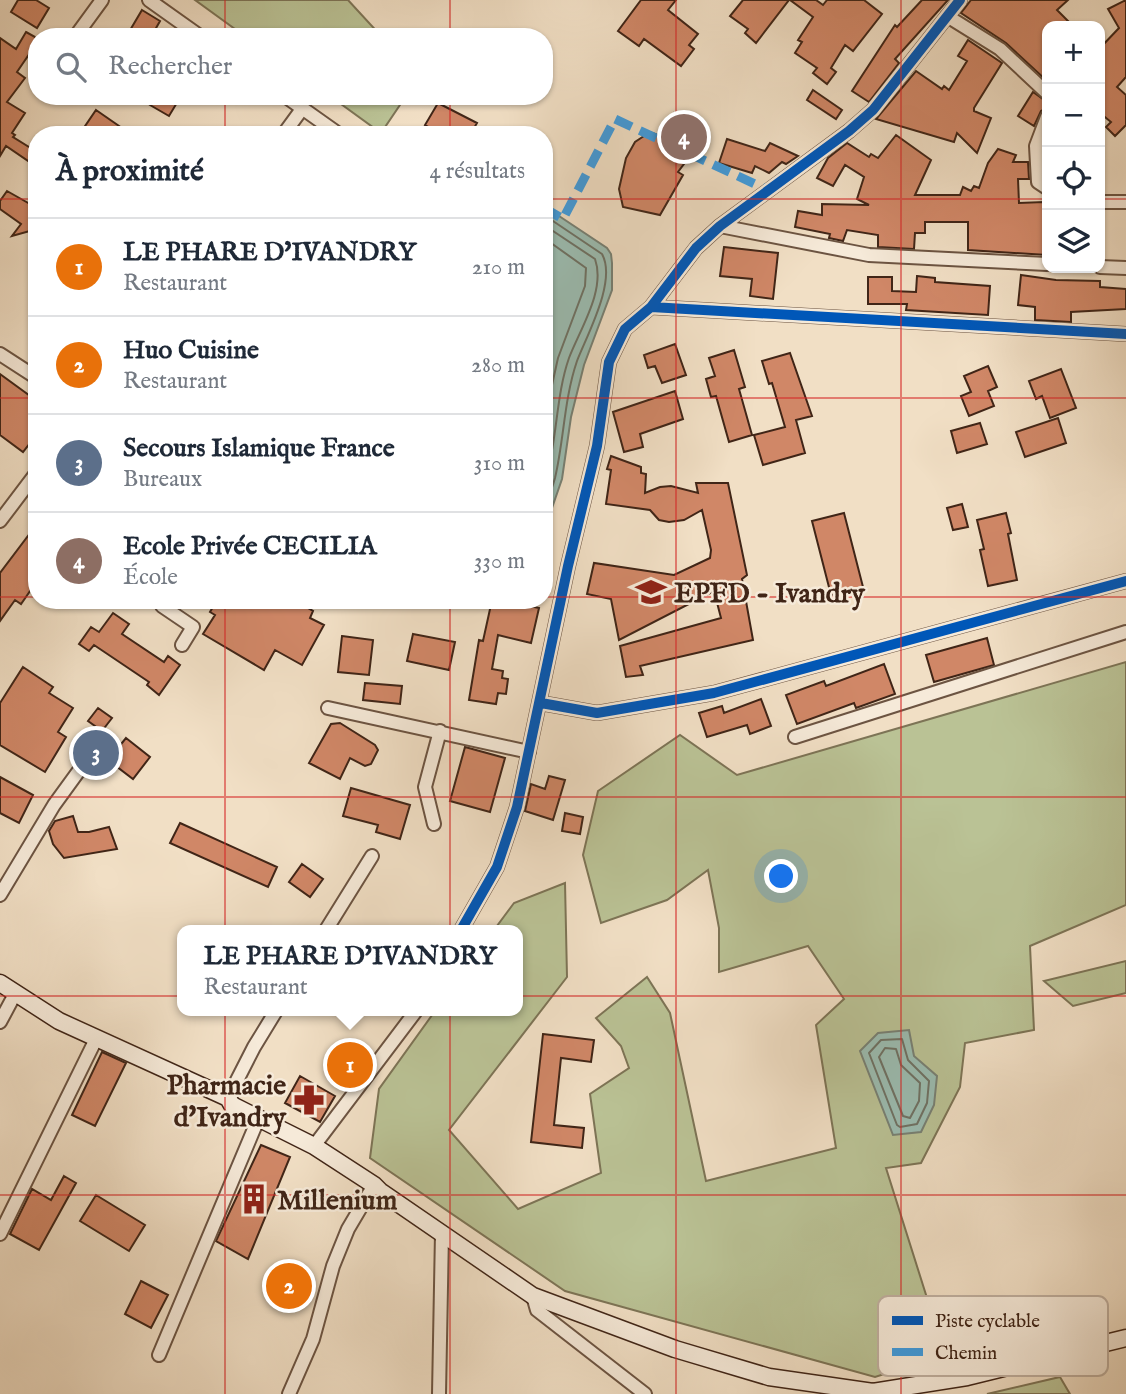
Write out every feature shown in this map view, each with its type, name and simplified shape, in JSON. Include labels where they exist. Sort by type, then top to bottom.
[{"type":"main road","points":[[0,983],[59,1021],[228,1098],[232,1105],[314,1146],[533,1296],[674,1349],[758,1373],[873,1392],[971,1376]]},
{"type":"main road","points":[[1108,1342],[1126,1338]]},
{"type":"street","points":[[82,28],[103,0]]},
{"type":"street","points":[[149,0],[188,28]]},
{"type":"street","points":[[464,925],[497,867],[517,807],[568,566],[597,446],[608,362],[625,329],[651,307],[696,248],[720,226],[849,131],[873,110],[960,0]]},
{"type":"street","points":[[947,16],[1000,49],[1042,88]]},
{"type":"street","points":[[298,105],[327,126]]},
{"type":"street","points":[[290,126],[302,108]]},
{"type":"street","points":[[1042,130],[1036,145],[1038,182],[1042,185]]},
{"type":"street","points":[[1105,202],[1126,202]]},
{"type":"street","points":[[720,226],[869,254],[1042,264]]},
{"type":"street","points":[[1105,267],[1126,268]]},
{"type":"street","points":[[651,307],[1126,334]]},
{"type":"street","points":[[0,354],[28,372]]},
{"type":"street","points":[[0,521],[28,484]]},
{"type":"street","points":[[541,703],[597,713],[715,693],[1126,581]]},
{"type":"street","points":[[166,609],[193,627],[182,645]]},
{"type":"street","points":[[795,737],[1126,632]]},
{"type":"street","points":[[328,708],[529,752]]},
{"type":"street","points":[[434,824],[425,787],[440,731]]},
{"type":"street","points":[[0,895],[54,805],[86,761]]},
{"type":"street","points":[[329,925],[372,856]]},
{"type":"street","points":[[0,1022],[15,994]]},
{"type":"street","points":[[228,1098],[273,1016]]},
{"type":"street","points":[[314,1146],[412,1016]]},
{"type":"street","points":[[0,1234],[96,1039]]},
{"type":"street","points":[[159,1355],[259,1117]]},
{"type":"street","points":[[289,1394],[313,1339],[333,1266],[348,1229],[374,1185]]},
{"type":"street","points":[[439,1394],[442,1233]]},
{"type":"street","points":[[533,1296],[537,1310],[645,1394]]},
{"type":"green space","points":[[195,0],[348,0],[374,28],[234,28]]},
{"type":"green space","points":[[342,105],[400,105],[386,126],[371,126]]},
{"type":"green space","points":[[1126,662],[1126,905],[1030,946],[1034,1030],[965,1043],[960,1087],[921,1163],[886,1168],[926,1296],[878,1296],[878,1376],[875,1377],[565,1291],[370,1158],[379,1089],[431,1016],[523,1016],[523,925],[498,925],[514,903],[565,883],[567,977],[449,1130],[518,1209],[601,1173],[590,1094],[629,1068],[621,1046],[596,1018],[647,977],[670,1013],[706,1181],[836,1148],[816,1025],[844,999],[808,946],[719,972],[719,928],[708,870],[667,900],[601,923],[583,855],[598,791],[680,735],[737,775]]},
{"type":"green space","points":[[1126,961],[1126,993],[1073,1006],[1044,981]]},
{"type":"green space","points":[[1060,1377],[1070,1394],[987,1394]]},
{"type":"water","points":[[553,212],[607,248],[612,263],[612,290],[584,365],[571,417],[562,479],[553,505]]},
{"type":"water","points":[[909,1030],[914,1056],[937,1076],[934,1105],[921,1132],[893,1135],[860,1051],[878,1033]]},
{"type":"building","points":[[18,0],[36,0],[49,8],[37,28],[11,12]]},
{"type":"building","points":[[641,0],[676,0],[668,10],[698,34],[689,45],[694,49],[681,66],[644,39],[639,46],[618,31]]},
{"type":"building","points":[[743,0],[789,0],[756,43],[745,33],[748,29],[730,16]]},
{"type":"building","points":[[790,0],[816,0],[823,5],[827,0],[864,0],[882,14],[853,51],[845,45],[831,68],[836,72],[827,84],[813,73],[817,68],[795,53],[802,42],[798,40],[813,17]]},
{"type":"building","points":[[922,0],[948,0],[895,59],[899,63],[869,102],[852,91],[895,25],[897,27]]},
{"type":"building","points":[[971,0],[1068,0],[1057,10],[1068,21],[1042,21],[1042,76],[1006,43],[961,13]]},
{"type":"building","points":[[1126,0],[1126,77],[1117,87],[1126,95],[1126,125],[1115,136],[1106,127],[1111,122],[1105,117],[1105,43],[1119,28],[1108,9]]},
{"type":"building","points":[[142,10],[160,21],[156,28],[131,28]]},
{"type":"building","points":[[26,32],[28,33],[28,56],[17,72],[25,78],[7,102],[25,113],[12,133],[15,135],[13,137],[28,146],[28,161],[6,146],[0,156],[0,38],[16,49]]},
{"type":"building","points":[[968,40],[1002,63],[974,108],[974,111],[991,118],[977,153],[957,133],[954,142],[876,119],[916,71],[942,89],[944,86],[949,90],[967,61],[958,56]]},
{"type":"building","points":[[813,90],[842,110],[836,119],[807,100]]},
{"type":"building","points":[[1033,92],[1042,98],[1042,110],[1034,126],[1018,116]]},
{"type":"building","points":[[150,105],[176,105],[169,116]]},
{"type":"building","points":[[437,105],[477,123],[475,126],[425,125]]},
{"type":"building","points":[[96,110],[119,126],[85,126]]},
{"type":"building","points":[[674,113],[704,125],[693,152],[678,172],[683,175],[660,215],[623,207],[619,189],[626,158],[635,142],[650,132],[663,137]]},
{"type":"building","points":[[896,135],[931,160],[915,195],[960,195],[963,187],[971,191],[974,186],[979,188],[988,163],[998,149],[1016,155],[1013,162],[1028,162],[1029,179],[1018,179],[1019,203],[1042,202],[1042,255],[968,250],[968,222],[925,222],[925,233],[915,233],[914,249],[878,247],[878,235],[847,230],[843,241],[829,238],[830,234],[795,227],[798,211],[822,215],[822,204],[869,205],[857,199],[864,177],[845,165],[833,186],[817,178],[828,158],[847,143],[869,157],[871,154],[878,158]]},
{"type":"building","points":[[727,139],[765,151],[770,143],[798,156],[786,164],[782,162],[769,173],[755,166],[752,173],[719,163]]},
{"type":"building","points":[[7,191],[28,203],[28,232],[12,236],[21,224],[0,209],[0,201]]},
{"type":"building","points":[[724,247],[778,253],[773,299],[750,296],[752,279],[720,276]]},
{"type":"building","points":[[1021,275],[1056,280],[1100,281],[1100,287],[1126,289],[1126,309],[1071,312],[1071,322],[1035,320],[1035,307],[1018,305]]},
{"type":"building","points":[[917,276],[935,278],[935,282],[990,286],[988,315],[906,310],[907,304],[868,304],[868,277],[892,277],[892,291],[916,292]]},
{"type":"building","points":[[675,344],[686,375],[662,383],[655,366],[648,368],[644,355]]},
{"type":"building","points":[[734,350],[745,387],[739,389],[752,435],[729,442],[716,396],[711,397],[706,379],[715,376],[709,358]]},
{"type":"building","points":[[790,353],[812,416],[796,420],[805,453],[763,465],[754,435],[785,427],[772,383],[769,384],[762,361]]},
{"type":"building","points":[[988,366],[997,387],[988,391],[994,406],[969,416],[961,396],[971,392],[964,376]]},
{"type":"building","points":[[1061,369],[1076,408],[1050,418],[1042,396],[1036,399],[1029,381]]},
{"type":"building","points":[[0,374],[28,394],[28,446],[23,452],[0,435]]},
{"type":"building","points":[[675,391],[683,419],[640,434],[643,447],[624,452],[613,412]]},
{"type":"building","points":[[1058,418],[1066,443],[1025,457],[1016,432]]},
{"type":"building","points":[[980,423],[987,444],[957,453],[951,431]]},
{"type":"building","points":[[611,456],[641,467],[641,473],[646,474],[645,493],[671,486],[698,493],[696,483],[728,483],[747,575],[742,579],[753,640],[640,666],[643,675],[626,677],[620,646],[721,618],[714,591],[619,640],[611,599],[587,594],[594,563],[674,575],[710,558],[711,550],[702,510],[684,520],[669,522],[659,520],[650,510],[606,504],[611,470],[607,469]]},
{"type":"building","points":[[962,504],[968,527],[953,530],[947,508]]},
{"type":"building","points":[[844,513],[863,587],[831,595],[812,521]]},
{"type":"building","points":[[1006,513],[1017,580],[988,586],[980,550],[984,549],[977,520]]},
{"type":"building","points":[[28,536],[28,594],[21,604],[15,600],[0,621],[0,573]]},
{"type":"building","points":[[212,609],[310,609],[313,611],[310,618],[324,625],[302,665],[275,650],[264,670],[203,634],[215,615],[210,612]]},
{"type":"building","points":[[490,609],[539,609],[531,643],[498,635],[492,669],[503,671],[502,678],[508,679],[506,694],[498,693],[496,704],[469,700],[479,640],[483,641]]},
{"type":"building","points":[[113,613],[129,624],[122,634],[164,662],[168,656],[180,665],[159,695],[147,685],[149,682],[94,645],[89,651],[79,644],[91,627],[99,632]]},
{"type":"building","points":[[413,634],[455,642],[449,670],[407,661]]},
{"type":"building","points":[[342,636],[373,640],[369,675],[338,672]]},
{"type":"building","points":[[987,638],[994,665],[934,682],[926,655]]},
{"type":"building","points":[[884,664],[895,694],[856,708],[854,703],[797,724],[786,695],[824,681],[826,686]]},
{"type":"building","points":[[23,667],[53,687],[49,693],[73,708],[58,732],[66,737],[45,772],[0,745],[0,703]]},
{"type":"building","points":[[365,683],[402,686],[400,704],[363,700]]},
{"type":"building","points":[[761,699],[771,726],[750,734],[747,725],[707,737],[699,713],[722,706],[724,713]]},
{"type":"building","points":[[98,708],[112,718],[102,731],[88,721]]},
{"type":"building","points":[[340,723],[375,745],[378,750],[371,764],[365,766],[350,758],[340,779],[309,763],[331,724]]},
{"type":"building","points":[[126,738],[150,757],[133,779],[108,760]]},
{"type":"building","points":[[465,747],[505,758],[490,812],[450,801]]},
{"type":"building","points":[[549,776],[565,780],[553,820],[525,811],[531,784],[545,789]]},
{"type":"building","points":[[0,777],[33,795],[19,823],[0,813]]},
{"type":"building","points":[[351,788],[410,805],[400,839],[376,832],[378,825],[343,816]]},
{"type":"building","points":[[565,813],[583,817],[580,834],[562,831]]},
{"type":"building","points":[[73,816],[78,832],[109,827],[117,849],[64,858],[53,844],[49,831],[55,821]]},
{"type":"building","points":[[180,823],[277,867],[268,887],[170,843]]},
{"type":"building","points":[[302,864],[323,879],[310,897],[289,882]]},
{"type":"building","points":[[543,1034],[594,1040],[591,1062],[561,1058],[554,1125],[584,1128],[582,1148],[531,1142]]},
{"type":"building","points":[[102,1052],[126,1063],[95,1126],[72,1115]]},
{"type":"building","points":[[300,1076],[335,1096],[320,1122],[285,1103]]},
{"type":"building","name":"Millenium","points":[[261,1145],[290,1157],[248,1259],[216,1241]]},
{"type":"building","points":[[64,1176],[76,1183],[39,1250],[10,1234],[32,1189],[51,1200]]},
{"type":"building","points":[[96,1195],[145,1225],[129,1251],[80,1221]]},
{"type":"building","points":[[141,1281],[168,1295],[151,1328],[125,1314]]},
{"type":"marked path","points":[[553,213],[563,219],[615,119],[768,190]]},
{"type":"cycle path","points":[[651,307],[696,248],[720,226],[849,131],[873,110],[960,0]]},
{"type":"cycle path","points":[[464,925],[497,867],[517,807],[568,566],[597,446],[609,362],[625,329],[651,307],[1126,334]]},
{"type":"cycle path","points":[[541,703],[597,713],[714,693],[1126,581]]},
{"type":"place","name":"Ecole Privée CECILIA","points":[[684,137]]},
{"type":"place","name":"EPFD - Ivandry","points":[[651,592]]},
{"type":"place","name":"Secours Islamique France","points":[[96,753]]},
{"type":"place","name":"LE PHARE D'IVANDRY","points":[[350,1065]]},
{"type":"place","name":"Pharmacie d'Ivandry","points":[[309,1100]]},
{"type":"place","name":"Millenium","points":[[254,1199]]},
{"type":"place","name":"Huo Cuisine","points":[[289,1286]]}]
